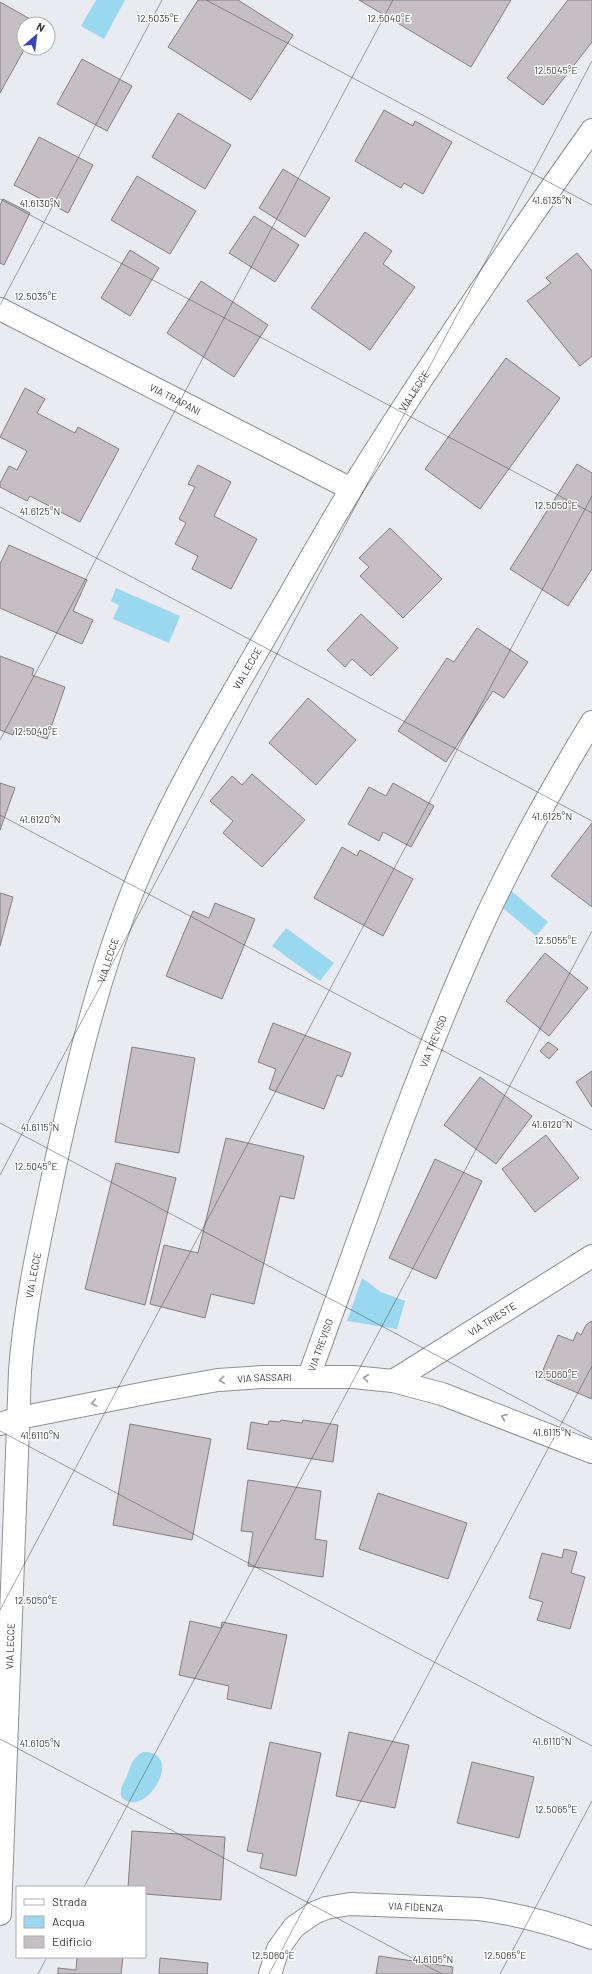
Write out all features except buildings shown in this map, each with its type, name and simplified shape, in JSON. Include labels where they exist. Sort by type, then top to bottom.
[{"type":"street","name":"VIA LECCE","points":[[0,1914],[9,1421],[22,1348],[34,1264],[86,1032],[117,934],[156,839],[189,772],[351,489],[513,241],[592,130]]},
{"type":"street","name":"VIA TRAPANI","points":[[0,309],[351,489]]},
{"type":"street","name":"VIA TREVISO","points":[[309,1376],[423,1067],[455,989],[507,875],[592,722]]},
{"type":"street","name":"VIA TRIESTE","points":[[393,1381],[592,1256]]},
{"type":"street","name":"VIA SASSARI","points":[[9,1421],[218,1380],[309,1376],[353,1377],[393,1381],[423,1388],[467,1402],[592,1452]]},
{"type":"street","name":"VIA FIDENZA","points":[[270,1974],[278,1949],[294,1927],[314,1913],[338,1905],[479,1909],[500,1912],[549,1924],[592,1938]]},
{"type":"water","points":[[96,0],[125,0],[104,39],[81,26]]},
{"type":"water","points":[[116,588],[180,616],[169,643],[113,619],[119,605],[111,601]]},
{"type":"water","points":[[509,889],[548,922],[536,936],[497,903]]},
{"type":"water","points":[[286,928],[334,963],[320,981],[272,946]]},
{"type":"water","points":[[362,1278],[381,1292],[405,1301],[397,1329],[347,1321]]},
{"type":"water","points":[[143,1752],[155,1754],[161,1761],[162,1771],[158,1782],[151,1793],[142,1800],[132,1802],[122,1798],[121,1789],[132,1762]]}]
